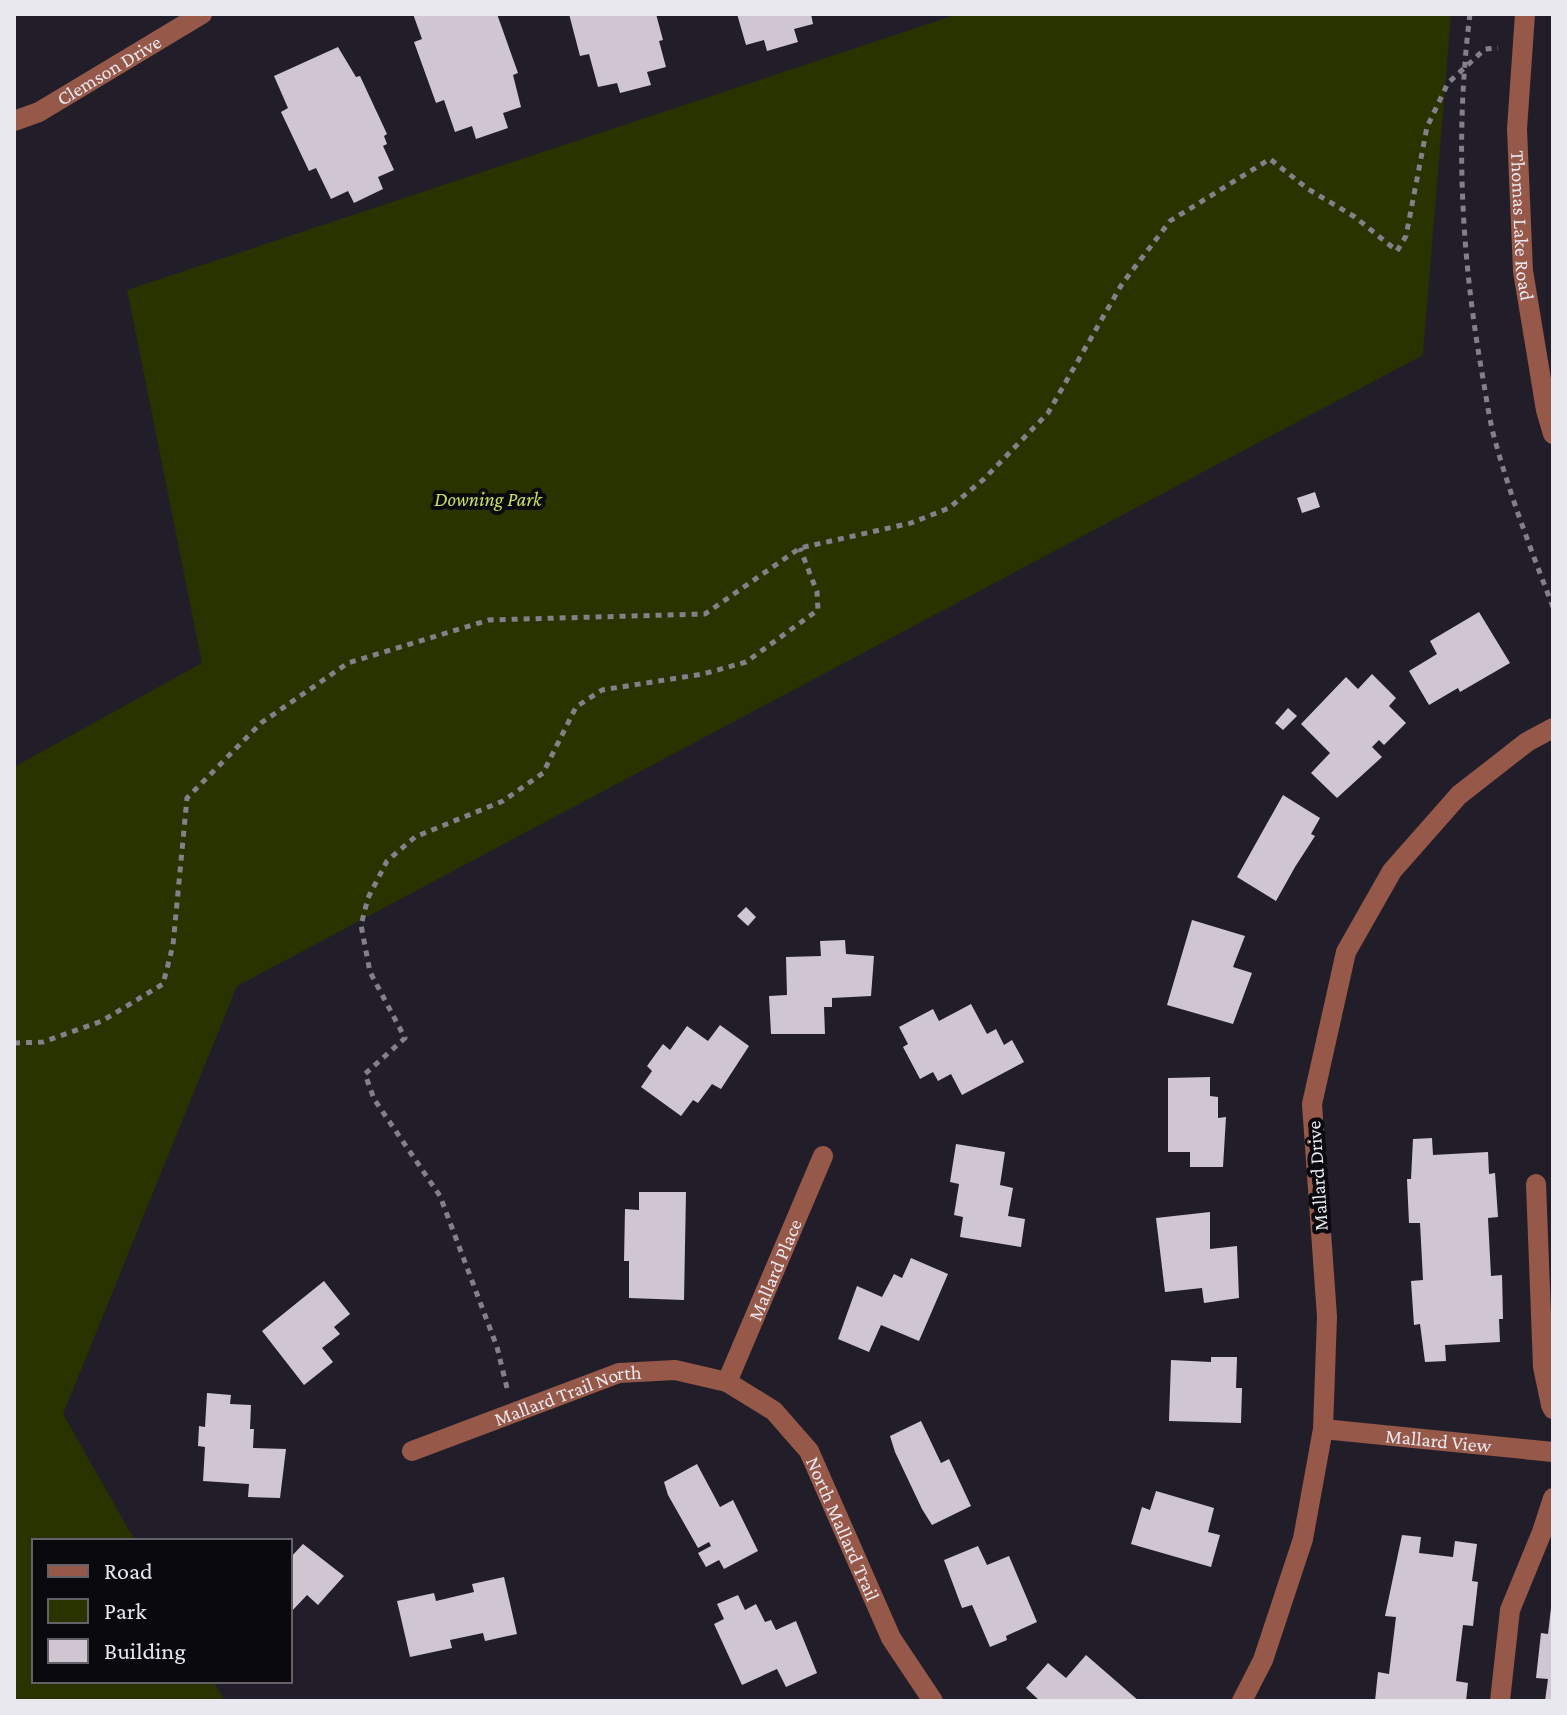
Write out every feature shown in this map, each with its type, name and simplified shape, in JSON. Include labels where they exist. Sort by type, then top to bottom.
[{"type":"street","name":"Clemson Drive","points":[[14,121],[39,112],[202,14]]},
{"type":"street","name":"Thomas Lake Road","points":[[1525,14],[1517,129],[1523,271],[1546,410],[1553,434]]},
{"type":"street","name":"Mallard Drive","points":[[1242,1701],[1263,1660],[1303,1539],[1323,1429],[1327,1317],[1312,1104],[1346,952],[1392,871],[1459,795],[1527,742],[1553,728]]},
{"type":"street","name":"Mallard Place","points":[[727,1382],[823,1156]]},
{"type":"street","points":[[1536,1184],[1543,1367],[1553,1409]]},
{"type":"street","name":"Mallard Trail North","points":[[412,1451],[619,1373],[675,1370],[727,1382]]},
{"type":"street","name":"North Mallard Trail","points":[[727,1382],[774,1411],[809,1451],[891,1638],[933,1701]]},
{"type":"street","name":"Mallard View","points":[[1323,1429],[1553,1452]]},
{"type":"street","points":[[1500,1701],[1510,1610],[1553,1498]]},
{"type":"path","points":[[1470,14],[1463,100],[1463,194],[1470,304],[1492,431],[1516,511],[1553,607]]},
{"type":"path","points":[[14,1043],[43,1042],[102,1021],[163,984],[173,945],[187,798],[261,723],[348,663],[489,620],[705,614],[800,548],[911,523],[949,508],[1048,413],[1122,284],[1170,221],[1270,159],[1308,189],[1355,217],[1397,251],[1406,236],[1427,127],[1448,83],[1485,49],[1523,45]]},
{"type":"path","points":[[513,1413],[497,1347],[440,1196],[374,1099],[365,1074],[405,1038],[370,972],[361,925],[368,898],[387,861],[415,837],[503,801],[543,773],[576,707],[602,690],[703,674],[746,662],[818,610],[817,592],[800,548]]},
{"type":"green space","name":"Downing Park","points":[[958,14],[1451,14],[1423,355],[237,986],[63,1414],[134,1539],[32,1539],[32,1683],[214,1683],[225,1701],[14,1701],[14,767],[202,663],[127,290]]},
{"type":"building","points":[[413,14],[497,14],[518,73],[513,75],[521,107],[503,113],[508,128],[476,139],[472,126],[455,132],[444,100],[436,103],[414,42],[422,39]]},
{"type":"building","points":[[569,14],[656,14],[666,67],[647,72],[651,85],[620,93],[617,83],[598,87],[589,54],[580,56]]},
{"type":"building","points":[[737,14],[811,14],[813,24],[794,29],[798,42],[767,51],[764,40],[746,45]]},
{"type":"building","points":[[338,47],[356,77],[360,76],[387,134],[384,136],[387,144],[383,146],[394,170],[378,177],[383,189],[354,203],[348,191],[331,199],[316,168],[309,171],[281,112],[288,108],[274,76]]},
{"type":"building","points":[[1315,492],[1320,507],[1302,513],[1297,498]]},
{"type":"building","points":[[1479,612],[1510,663],[1460,692],[1458,688],[1429,705],[1409,671],[1437,654],[1430,641]]},
{"type":"building","points":[[1372,674],[1396,698],[1389,706],[1406,723],[1384,745],[1379,740],[1372,747],[1382,757],[1337,798],[1311,773],[1330,753],[1301,724],[1346,677],[1358,689]]},
{"type":"building","points":[[1288,708],[1297,716],[1283,730],[1275,723]]},
{"type":"building","points":[[1283,795],[1320,818],[1311,834],[1315,836],[1276,901],[1237,877]]},
{"type":"building","points":[[746,907],[756,917],[748,926],[737,916]]},
{"type":"building","points":[[1192,920],[1245,936],[1233,967],[1252,973],[1233,1024],[1167,1005]]},
{"type":"building","points":[[845,940],[846,954],[874,956],[871,996],[832,998],[832,1007],[824,1007],[825,1034],[771,1034],[769,996],[787,995],[786,957],[821,956],[820,941]]},
{"type":"building","points":[[971,1004],[987,1034],[996,1029],[1004,1045],[1012,1040],[1024,1062],[962,1095],[951,1074],[938,1081],[933,1072],[920,1079],[903,1047],[908,1044],[899,1027],[933,1009],[939,1021]]},
{"type":"building","points":[[720,1025],[749,1046],[721,1089],[712,1084],[698,1103],[693,1100],[681,1116],[641,1087],[652,1071],[647,1066],[663,1044],[670,1050],[687,1026],[708,1041]]},
{"type":"building","points":[[1210,1077],[1210,1096],[1218,1097],[1218,1118],[1226,1117],[1223,1167],[1190,1167],[1190,1152],[1168,1152],[1168,1078]]},
{"type":"building","points":[[1432,1138],[1433,1155],[1488,1152],[1489,1174],[1495,1173],[1498,1217],[1488,1218],[1491,1276],[1502,1275],[1503,1319],[1499,1319],[1500,1342],[1445,1345],[1446,1361],[1425,1362],[1420,1324],[1414,1325],[1411,1281],[1423,1280],[1420,1223],[1409,1223],[1407,1179],[1411,1179],[1413,1139]]},
{"type":"building","points":[[956,1144],[1005,1152],[1000,1185],[1013,1188],[1008,1216],[1025,1219],[1021,1247],[960,1237],[963,1217],[954,1215],[959,1184],[950,1182]]},
{"type":"building","points":[[639,1192],[686,1192],[684,1300],[629,1298],[629,1261],[624,1261],[625,1209],[639,1210]]},
{"type":"building","points":[[1210,1212],[1210,1249],[1237,1246],[1239,1298],[1204,1303],[1202,1288],[1165,1292],[1156,1218]]},
{"type":"building","points":[[911,1258],[948,1274],[919,1341],[881,1325],[869,1352],[838,1339],[857,1286],[882,1297],[894,1274],[902,1278]]},
{"type":"building","points":[[324,1281],[350,1314],[334,1327],[340,1334],[322,1348],[333,1362],[304,1385],[262,1331]]},
{"type":"building","points":[[1211,1357],[1237,1357],[1236,1388],[1242,1388],[1241,1423],[1169,1421],[1171,1360],[1211,1362]]},
{"type":"building","points":[[207,1393],[231,1395],[230,1404],[251,1405],[253,1448],[286,1449],[280,1498],[248,1497],[249,1484],[203,1481],[205,1447],[198,1446],[199,1426],[205,1427]]},
{"type":"building","points":[[921,1421],[941,1463],[949,1459],[971,1506],[932,1525],[890,1436]]},
{"type":"building","points":[[697,1464],[720,1507],[733,1500],[758,1551],[724,1569],[719,1560],[706,1567],[698,1553],[711,1546],[709,1542],[698,1548],[664,1482]]},
{"type":"building","points":[[1156,1491],[1214,1508],[1208,1532],[1220,1535],[1211,1567],[1131,1544],[1142,1507],[1150,1510]]},
{"type":"building","points":[[1402,1535],[1421,1537],[1419,1553],[1453,1557],[1455,1541],[1477,1544],[1472,1581],[1478,1582],[1473,1626],[1463,1625],[1456,1681],[1468,1683],[1466,1701],[1375,1701],[1378,1672],[1389,1674],[1396,1617],[1385,1616]]},
{"type":"building","points":[[303,1544],[344,1576],[318,1605],[307,1595],[292,1611],[292,1556]]},
{"type":"building","points":[[978,1546],[987,1565],[1009,1556],[1037,1622],[990,1647],[972,1605],[962,1608],[944,1560]]},
{"type":"building","points":[[504,1577],[517,1634],[485,1641],[483,1633],[450,1640],[452,1648],[410,1657],[397,1601],[434,1593],[436,1601],[474,1592],[472,1584]]},
{"type":"building","points":[[738,1595],[745,1610],[756,1604],[765,1622],[771,1620],[776,1630],[796,1621],[817,1673],[786,1687],[777,1669],[742,1685],[714,1624],[724,1619],[717,1604]]},
{"type":"building","points":[[1551,1608],[1553,1701],[1545,1701],[1548,1679],[1536,1678],[1541,1633],[1548,1634]]},
{"type":"building","points":[[1086,1655],[1139,1701],[1040,1701],[1026,1688],[1048,1663],[1066,1678]]}]
